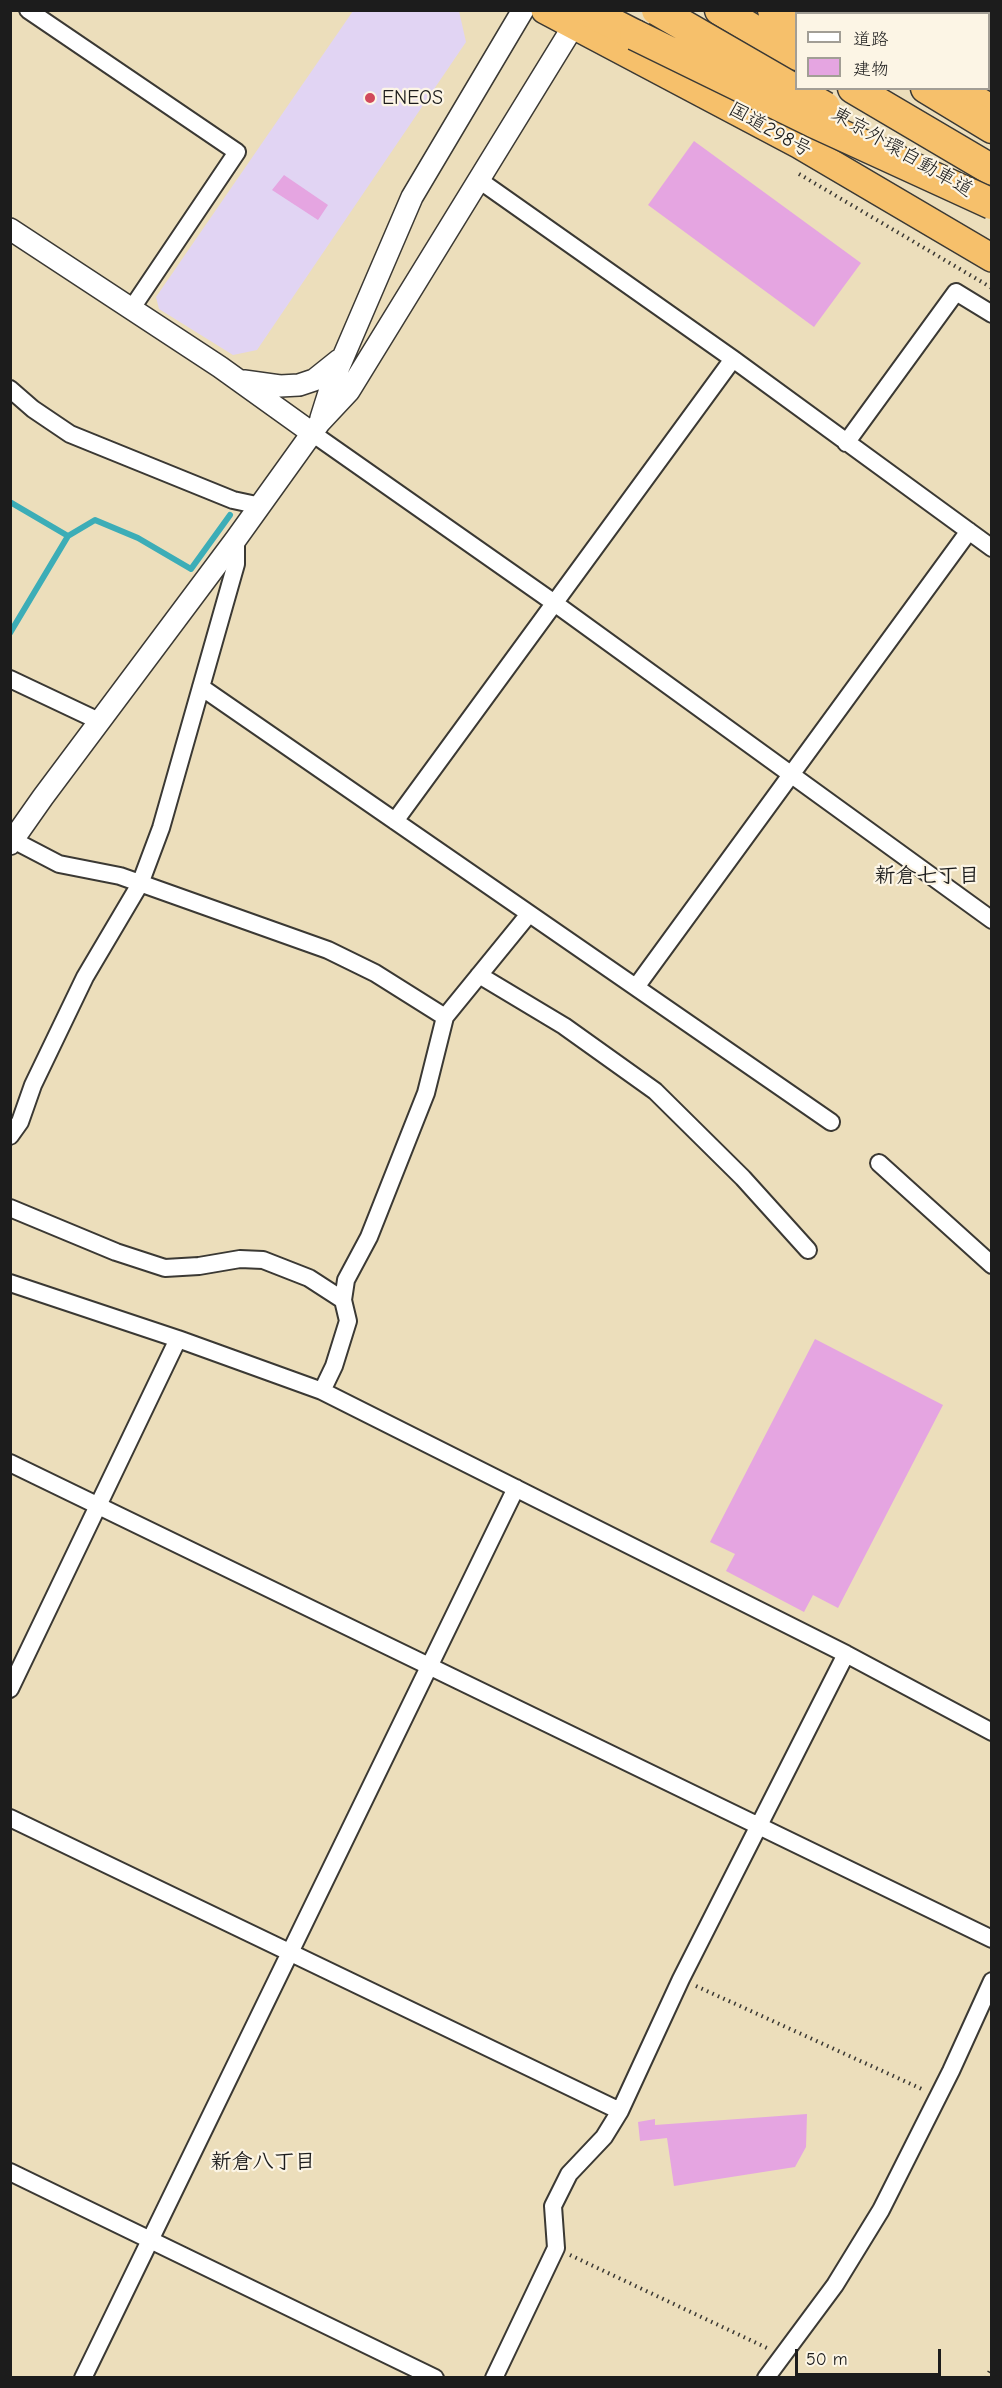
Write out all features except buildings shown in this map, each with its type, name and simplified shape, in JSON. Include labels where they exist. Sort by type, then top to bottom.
[{"type":"highway","name":"国道298号","points":[[545,10],[580,15],[992,258]]},
{"type":"highway","name":"東京外環自動車道","points":[[657,10],[795,90]]},
{"type":"highway","points":[[671,10],[726,64],[800,146]]},
{"type":"highway","points":[[720,10],[795,54]]},
{"type":"highway","points":[[773,10],[795,25]]},
{"type":"highway","points":[[580,15],[992,203]]},
{"type":"highway","name":"東京外環自動車道","points":[[796,90],[992,203]]},
{"type":"highway","name":"東京外環自動車道","points":[[856,90],[992,170]]},
{"type":"highway","points":[[896,90],[992,157]]},
{"type":"highway","points":[[929,90],[992,129]]},
{"type":"highway","points":[[960,90],[992,109]]},
{"type":"street","points":[[28,10],[237,152],[132,308]]},
{"type":"street","points":[[316,428],[332,383],[412,197],[523,10]]},
{"type":"street","points":[[445,1017],[375,973],[291,935],[120,876],[59,864],[12,842],[261,506],[316,428],[349,392],[580,15]]},
{"type":"street","points":[[479,180],[734,359],[992,548]]},
{"type":"street","points":[[10,229],[237,380],[316,428],[992,920]]},
{"type":"street","points":[[846,443],[956,292],[992,314]]},
{"type":"street","points":[[237,380],[280,386],[307,383],[334,365],[348,348]]},
{"type":"street","points":[[395,821],[734,359]]},
{"type":"street","points":[[10,389],[33,409],[70,434],[233,500],[261,506]]},
{"type":"street","points":[[636,987],[969,531]]},
{"type":"street","points":[[10,1136],[20,1122],[33,1085],[86,977],[140,884],[162,828],[236,564],[236,539]]},
{"type":"street","points":[[10,680],[101,722]]},
{"type":"street","points":[[201,687],[831,1122]]},
{"type":"street","points":[[322,1391],[334,1366],[348,1321],[342,1300],[346,1280],[369,1238],[426,1093],[445,1017],[529,914]]},
{"type":"street","points":[[479,975],[564,1026],[655,1091],[743,1178],[808,1250]]},
{"type":"street","points":[[879,1163],[992,1265]]},
{"type":"street","points":[[10,1208],[116,1252],[165,1268],[199,1266],[240,1259],[263,1260],[309,1278],[342,1300]]},
{"type":"street","points":[[10,1283],[178,1339],[322,1391],[846,1654],[992,1732]]},
{"type":"street","points":[[10,1689],[178,1339]]},
{"type":"street","points":[[10,1462],[992,1939]]},
{"type":"street","points":[[83,2378],[516,1488]]},
{"type":"street","points":[[494,2378],[556,2248],[553,2206],[569,2174],[604,2137],[620,2111],[681,1979],[846,1654]]},
{"type":"street","points":[[10,1818],[620,2111]]},
{"type":"street","points":[[766,2378],[835,2285],[881,2210],[939,2096],[992,1981]]},
{"type":"street","points":[[10,2172],[435,2378]]},
{"type":"path","points":[[799,174],[992,288]]},
{"type":"path","points":[[681,1979],[939,2096]]},
{"type":"path","points":[[556,2248],[782,2356]]},
{"type":"path","points":[[986,2378],[992,2367]]},
{"type":"shaded area","name":"ENEOS","points":[[353,11],[459,11],[466,42],[257,350],[233,355],[159,309],[156,297]]},
{"type":"waterway","points":[[10,502],[68,536]]},
{"type":"waterway","points":[[10,633],[68,536],[95,520],[138,538],[191,569],[230,515]]},
{"type":"place","name":"ENEOS","points":[[370,98]]},
{"type":"district","name":"新倉七丁目","points":[[927,876]]},
{"type":"district","name":"新倉八丁目","points":[[263,2162]]}]
